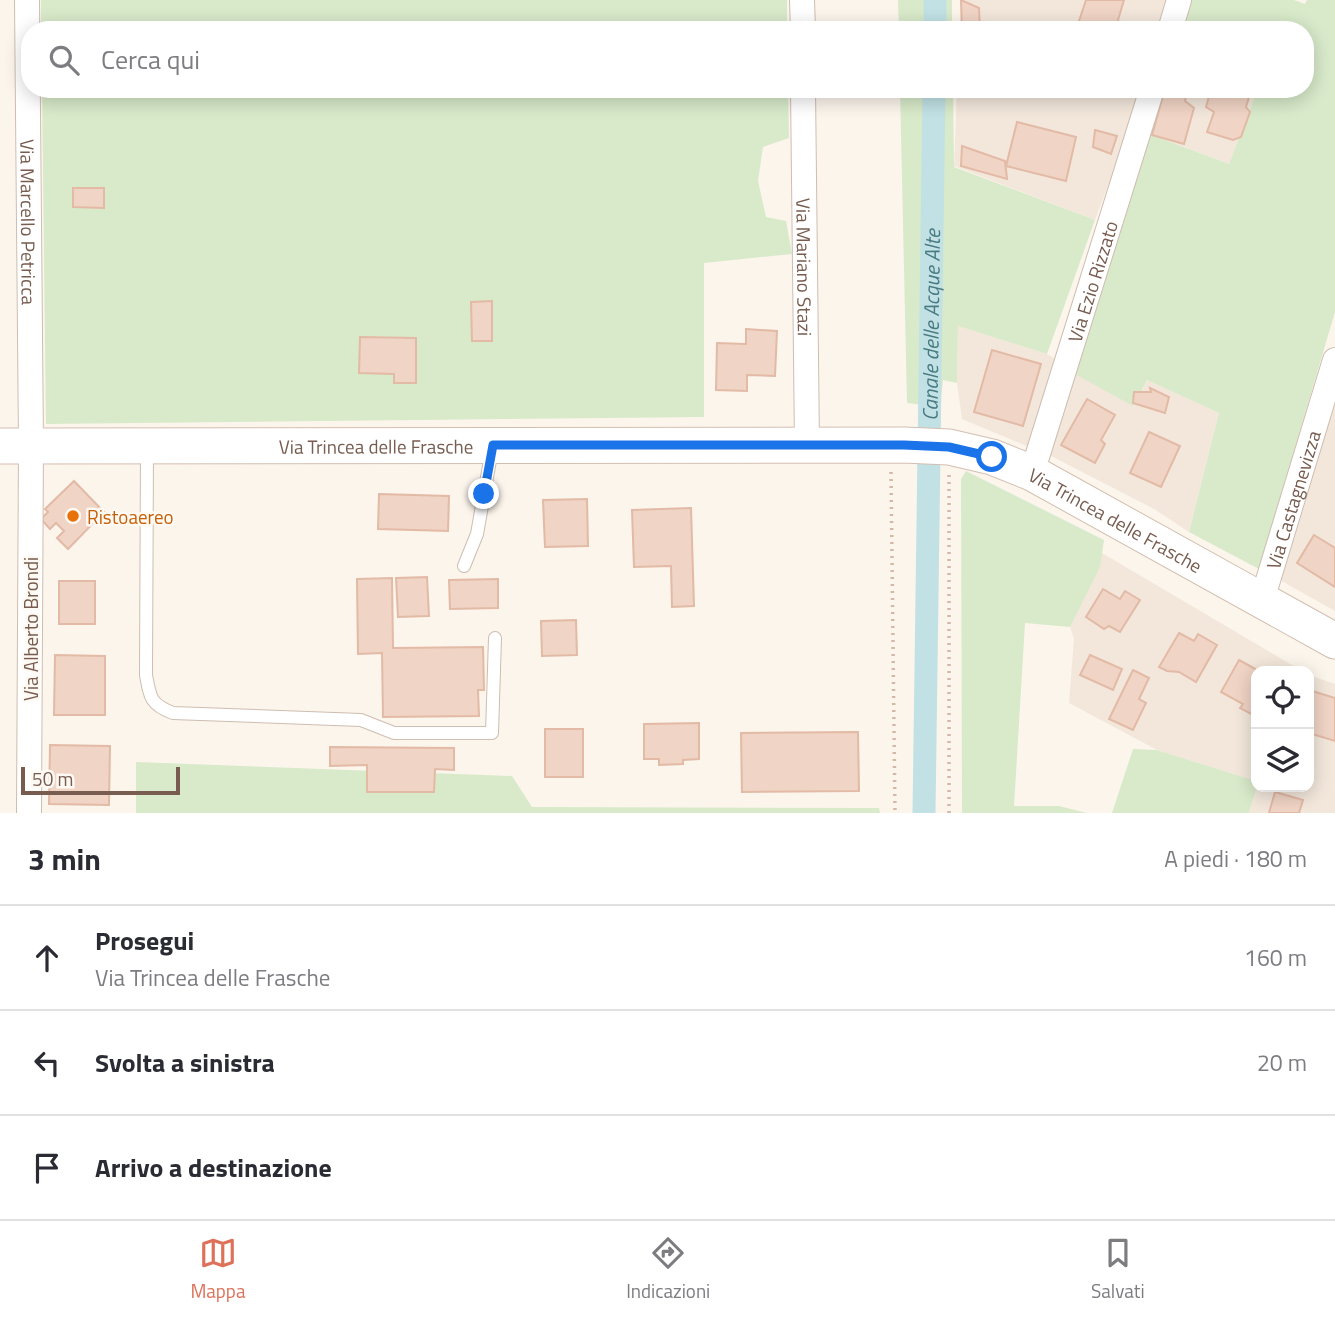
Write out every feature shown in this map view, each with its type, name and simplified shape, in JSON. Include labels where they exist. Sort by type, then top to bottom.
[{"type":"street","name":"Via Marcello Petricca","points":[[26,21],[27,0]]},
{"type":"street","points":[[802,0],[803,21]]},
{"type":"street","points":[[1173,21],[1180,0]]},
{"type":"street","name":"Via Marcello Petricca","points":[[15,446],[24,98]]},
{"type":"street","name":"Via Mariano Stazi","points":[[803,98],[807,445]]},
{"type":"street","name":"Via Ezio Rizzato","points":[[1032,473],[1149,98]]},
{"type":"street","name":"Via Castagnevizza","points":[[1262,600],[1335,360]]},
{"type":"street","name":"Via Trincea delle Frasche","points":[[15,446],[949,447],[992,457],[1032,473],[1335,640]]},
{"type":"street","name":"Via Alberto Brondi","points":[[15,446],[29,813]]},
{"type":"lane","points":[[147,445],[146,675],[150,694],[157,707],[173,713],[361,720],[394,733],[492,733],[495,638]]},
{"type":"lane","points":[[464,566],[477,534],[493,445]]},
{"type":"path","points":[[895,813],[898,445]]},
{"type":"path","points":[[949,447],[949,813]]},
{"type":"shaded area","points":[[961,0],[1181,0],[1173,21],[960,21]]},
{"type":"shaded area","points":[[957,98],[1254,98],[1229,164],[1130,127],[1095,220],[954,166]]},
{"type":"shaded area","points":[[958,326],[1047,354],[1133,406],[1147,380],[1219,413],[1189,532],[1154,509],[1053,457],[962,419],[957,383]]},
{"type":"shaded area","points":[[1335,380],[1335,611],[1278,579]]},
{"type":"shaded area","points":[[1102,553],[1294,666],[1251,666],[1251,779],[1157,750],[1069,703],[1074,639],[1070,627]]},
{"type":"shaded area","points":[[1314,677],[1335,684],[1335,813],[1249,813],[1255,792],[1314,792]]},
{"type":"green space","points":[[41,0],[787,0],[787,21],[41,21]]},
{"type":"green space","points":[[898,0],[952,0],[952,21],[899,21]]},
{"type":"green space","points":[[1181,0],[1294,0],[1305,4],[1307,0],[1335,0],[1335,312],[1259,569],[1189,532],[1219,413],[1147,380],[1133,406],[1075,374],[1130,127],[1229,164],[1254,98],[1314,98],[1314,21],[1173,21]]},
{"type":"green space","points":[[42,98],[788,98],[789,138],[763,147],[758,181],[766,217],[786,221],[792,254],[704,263],[704,417],[46,424]]},
{"type":"green space","points":[[900,98],[953,98],[954,167],[1095,220],[1047,354],[958,326],[957,383],[943,380],[940,407],[907,403]]},
{"type":"green space","points":[[966,471],[1104,540],[1100,567],[1070,627],[1025,623],[1014,806],[1059,806],[1087,813],[962,813],[961,479]]},
{"type":"green space","points":[[1133,749],[1157,750],[1251,779],[1251,792],[1255,792],[1249,813],[1112,813]]},
{"type":"green space","points":[[136,762],[512,776],[532,807],[879,808],[880,813],[136,813]]},
{"type":"building","points":[[961,0],[979,8],[980,21],[962,21]]},
{"type":"building","points":[[1086,0],[1124,0],[1118,21],[1079,21]]},
{"type":"building","points":[[1162,98],[1186,98],[1185,101],[1194,108],[1184,144],[1152,135]]},
{"type":"building","points":[[1208,98],[1249,98],[1246,107],[1250,112],[1241,137],[1233,140],[1207,132],[1214,112],[1206,107]]},
{"type":"building","points":[[1017,122],[1076,137],[1066,181],[1006,166]]},
{"type":"building","points":[[1095,130],[1117,136],[1111,154],[1093,147]]},
{"type":"building","points":[[962,146],[1005,161],[1007,179],[961,166]]},
{"type":"building","points":[[73,188],[104,188],[104,208],[73,207]]},
{"type":"building","points":[[492,301],[492,341],[472,341],[471,302]]},
{"type":"building","points":[[746,329],[777,331],[775,376],[747,375],[747,391],[716,390],[717,343],[746,344]]},
{"type":"building","points":[[360,337],[416,338],[416,383],[394,383],[394,374],[359,373]]},
{"type":"building","points":[[992,350],[1041,364],[1023,426],[974,412]]},
{"type":"building","points":[[1150,388],[1169,397],[1165,413],[1133,403],[1134,392],[1151,392]]},
{"type":"building","points":[[1087,399],[1115,415],[1101,440],[1105,444],[1095,463],[1061,445]]},
{"type":"building","points":[[1149,432],[1180,446],[1161,487],[1130,473]]},
{"type":"building","name":"Ristoaereo","points":[[74,481],[104,512],[68,549],[57,538],[64,531],[56,523],[50,529],[41,519],[48,512],[45,509]]},
{"type":"building","points":[[379,494],[449,496],[448,531],[378,529]]},
{"type":"building","points":[[587,499],[588,546],[545,547],[543,500]]},
{"type":"building","points":[[691,508],[694,606],[672,607],[671,566],[634,567],[632,510]]},
{"type":"building","points":[[1314,535],[1335,548],[1335,587],[1297,563]]},
{"type":"building","points":[[427,577],[429,616],[398,617],[396,578]]},
{"type":"building","points":[[392,578],[393,648],[483,647],[484,690],[478,690],[479,716],[383,717],[382,653],[358,654],[357,579]]},
{"type":"building","points":[[498,579],[498,608],[450,609],[449,580]]},
{"type":"building","points":[[59,581],[95,581],[95,624],[59,624]]},
{"type":"building","points":[[1103,589],[1120,599],[1125,591],[1140,600],[1120,632],[1109,626],[1104,629],[1086,617]]},
{"type":"building","points":[[576,620],[577,655],[542,656],[541,621]]},
{"type":"building","points":[[1179,633],[1194,641],[1198,634],[1217,645],[1196,682],[1179,672],[1159,667]]},
{"type":"building","points":[[55,655],[105,656],[105,715],[54,715]]},
{"type":"building","points":[[1090,655],[1122,669],[1113,690],[1080,675]]},
{"type":"building","points":[[1239,660],[1251,667],[1251,714],[1240,708],[1243,704],[1221,692]]},
{"type":"building","points":[[1133,670],[1149,678],[1139,699],[1146,703],[1133,730],[1109,719]]},
{"type":"building","points":[[1314,692],[1335,698],[1335,741],[1314,735]]},
{"type":"building","points":[[699,723],[699,759],[683,760],[683,764],[659,765],[659,759],[644,759],[644,724]]},
{"type":"building","points":[[545,729],[583,729],[583,777],[545,777]]},
{"type":"building","points":[[858,732],[859,791],[742,792],[741,733]]},
{"type":"building","points":[[50,745],[110,746],[109,805],[49,804]]},
{"type":"building","points":[[330,747],[454,748],[454,770],[435,769],[434,792],[367,792],[367,765],[330,766]]},
{"type":"building","points":[[1275,792],[1303,800],[1299,813],[1269,813]]},
{"type":"waterway","name":"Canale delle Acque Alte","points":[[935,0],[935,21]]},
{"type":"waterway","name":"Canale delle Acque Alte","points":[[924,813],[934,98]]},
{"type":"place","name":"Ristoaereo","points":[[73,516]]},
{"type":"route","points":[[484,494],[493,445],[904,445],[949,447],[992,457]]}]
